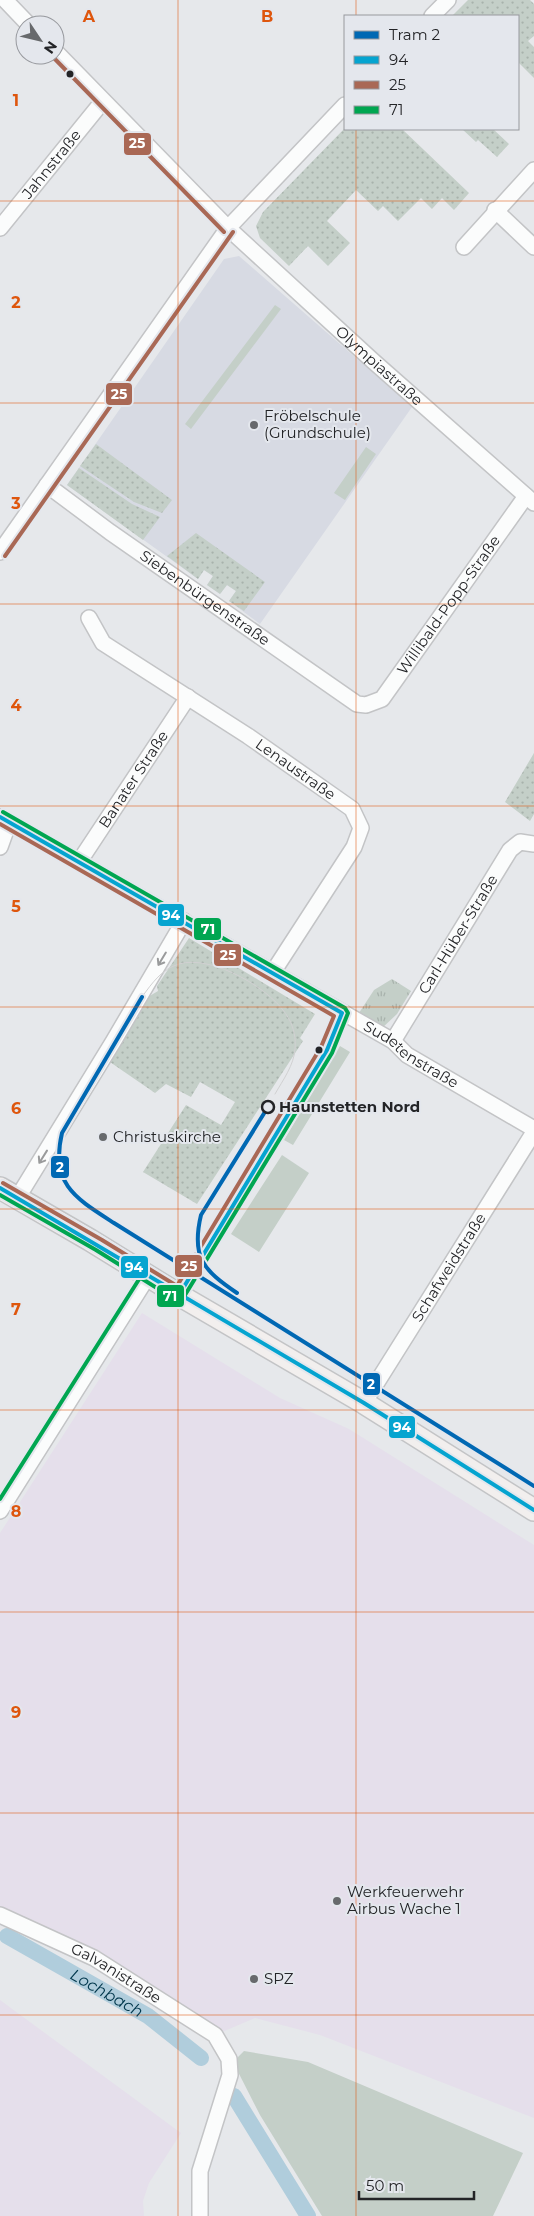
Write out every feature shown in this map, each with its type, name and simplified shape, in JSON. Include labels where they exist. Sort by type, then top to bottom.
[{"type":"main road","points":[[9,1193],[364,1403],[534,1510]]},
{"type":"street","points":[[5,0],[19,15]]},
{"type":"street","points":[[433,15],[448,0]]},
{"type":"street","name":"Olympiastraße","points":[[65,61],[228,228],[372,360],[530,499]]},
{"type":"street","name":"Jahnstraße","points":[[0,228],[103,101]]},
{"type":"street","points":[[0,552],[228,228],[344,106]]},
{"type":"street","points":[[464,247],[495,210],[534,170]]},
{"type":"street","points":[[495,210],[534,247]]},
{"type":"street","name":"Siebenbürgenstraße","points":[[47,485],[110,532],[357,704],[366,704]]},
{"type":"street","name":"Willibald-Popp-Straße","points":[[366,704],[382,699],[530,499]]},
{"type":"street","name":"Lenaustraße","points":[[89,618],[103,643],[248,736],[352,809],[361,828],[354,847],[273,972]]},
{"type":"street","name":"Banater Straße","points":[[80,862],[188,697]]},
{"type":"street","points":[[0,846],[5,820]]},
{"type":"street","name":"Sudetenstraße","points":[[5,820],[393,1041],[408,1055],[534,1130]]},
{"type":"street","name":"Carl-Hüber-Straße","points":[[393,1041],[510,850],[520,842],[534,844]]},
{"type":"street","points":[[9,1193],[118,1034],[184,922]]},
{"type":"street","name":"Schafweidstraße","points":[[364,1403],[534,1130]]},
{"type":"street","points":[[0,1511],[148,1276]]},
{"type":"street","name":"Galvanistraße","points":[[0,1915],[94,1958],[214,2035],[230,2059],[230,2075],[200,2171],[200,2216]]},
{"type":"shaded area","name":"Fröbelschule (Grundschule)","points":[[239,256],[412,407],[260,624],[229,601],[236,591],[227,585],[220,594],[207,585],[213,576],[204,570],[198,579],[67,485],[224,259]]},
{"type":"shaded area","points":[[142,1313],[280,1398],[349,1429],[534,1545],[534,2118],[320,2035],[255,2018],[215,2035],[94,1958],[0,1915],[0,1533]]},
{"type":"shaded area","points":[[0,2000],[181,2133],[149,2183],[143,2201],[144,2216],[0,2216]]},
{"type":"green space","points":[[468,0],[530,0],[534,4],[534,36],[528,41],[534,47],[534,78],[519,63],[519,15],[453,15]]},
{"type":"green space","points":[[344,129],[403,130],[469,193],[454,210],[442,198],[432,209],[421,198],[398,221],[383,206],[378,211],[356,190],[327,221],[350,243],[328,266],[308,246],[289,266],[260,238],[256,226],[263,212]]},
{"type":"green space","points":[[463,130],[494,130],[509,144],[497,157],[478,140],[476,142]]},
{"type":"green space","points":[[275,305],[281,309],[191,429],[185,424]]},
{"type":"green space","points":[[96,444],[172,500],[162,513],[134,502],[80,466]]},
{"type":"green space","points":[[366,447],[376,454],[345,500],[334,493]]},
{"type":"green space","points":[[79,468],[132,504],[160,517],[143,540],[67,485]]},
{"type":"green space","points":[[196,533],[265,582],[244,611],[229,601],[236,591],[227,585],[220,594],[207,585],[213,576],[204,570],[198,579],[167,556]]},
{"type":"green space","points":[[534,753],[534,814],[530,821],[505,802]]},
{"type":"green space","points":[[189,938],[315,1014],[300,1038],[303,1041],[197,1204],[143,1172],[186,1105],[221,1125],[235,1102],[200,1082],[191,1097],[166,1084],[155,1093],[107,1060],[148,997],[158,991],[157,986]]},
{"type":"green space","points":[[392,979],[411,991],[397,1014],[380,1030],[357,1016],[374,990]]},
{"type":"green space","points":[[340,1046],[350,1052],[293,1145],[284,1140]]},
{"type":"green space","points":[[282,1155],[309,1173],[259,1252],[231,1234]]},
{"type":"green space","points":[[244,2051],[308,2062],[523,2153],[493,2216],[322,2216],[260,2115],[233,2062]]},
{"type":"waterway","name":"Lochbach","points":[[7,1936],[148,2016],[201,2058]]},
{"type":"waterway","name":"Lochbach","points":[[234,2096],[308,2216]]},
{"type":"tram line","points":[[142,997],[167,969],[179,964],[193,962],[224,969],[256,986],[281,1008],[289,1019],[294,1034],[293,1061],[275,1094]]},
{"type":"tram line","name":"2","points":[[142,997],[62,1133],[59,1150],[60,1165],[63,1177],[69,1188],[88,1206],[114,1223],[534,1486]]},
{"type":"tram line","name":"2","points":[[237,1293],[216,1277],[202,1261],[199,1252],[198,1229],[201,1215],[268,1107]]},
{"type":"transit line","name":"25","points":[[61,65],[224,232]]},
{"type":"transit line","name":"25","points":[[5,556],[233,232]]},
{"type":"transit line","name":"71","points":[[0,1195],[96,1250],[176,1300],[182,1300],[332,1053],[348,1013],[345,1008],[3,812]]},
{"type":"transit line","name":"94","points":[[0,817],[342,1013]]},
{"type":"transit line","name":"25","points":[[0,824],[334,1016],[321,1047],[177,1286],[3,1183]]},
{"type":"transit line","name":"94","points":[[179,1295],[327,1050],[342,1013]]},
{"type":"transit line","name":"94","points":[[0,1188],[364,1403],[534,1510]]},
{"type":"transit line","name":"71","points":[[0,1499],[143,1273]]},
{"type":"place","name":"Fröbelschule (Grundschule)","points":[[254,425]]},
{"type":"place","name":"Haunstetten Nord","points":[[268,1107]]},
{"type":"place","name":"Christuskirche","points":[[103,1137]]},
{"type":"place","name":"Werkfeuerwehr Airbus Wache 1","points":[[337,1901]]},
{"type":"place","name":"SPZ","points":[[254,1979]]}]
